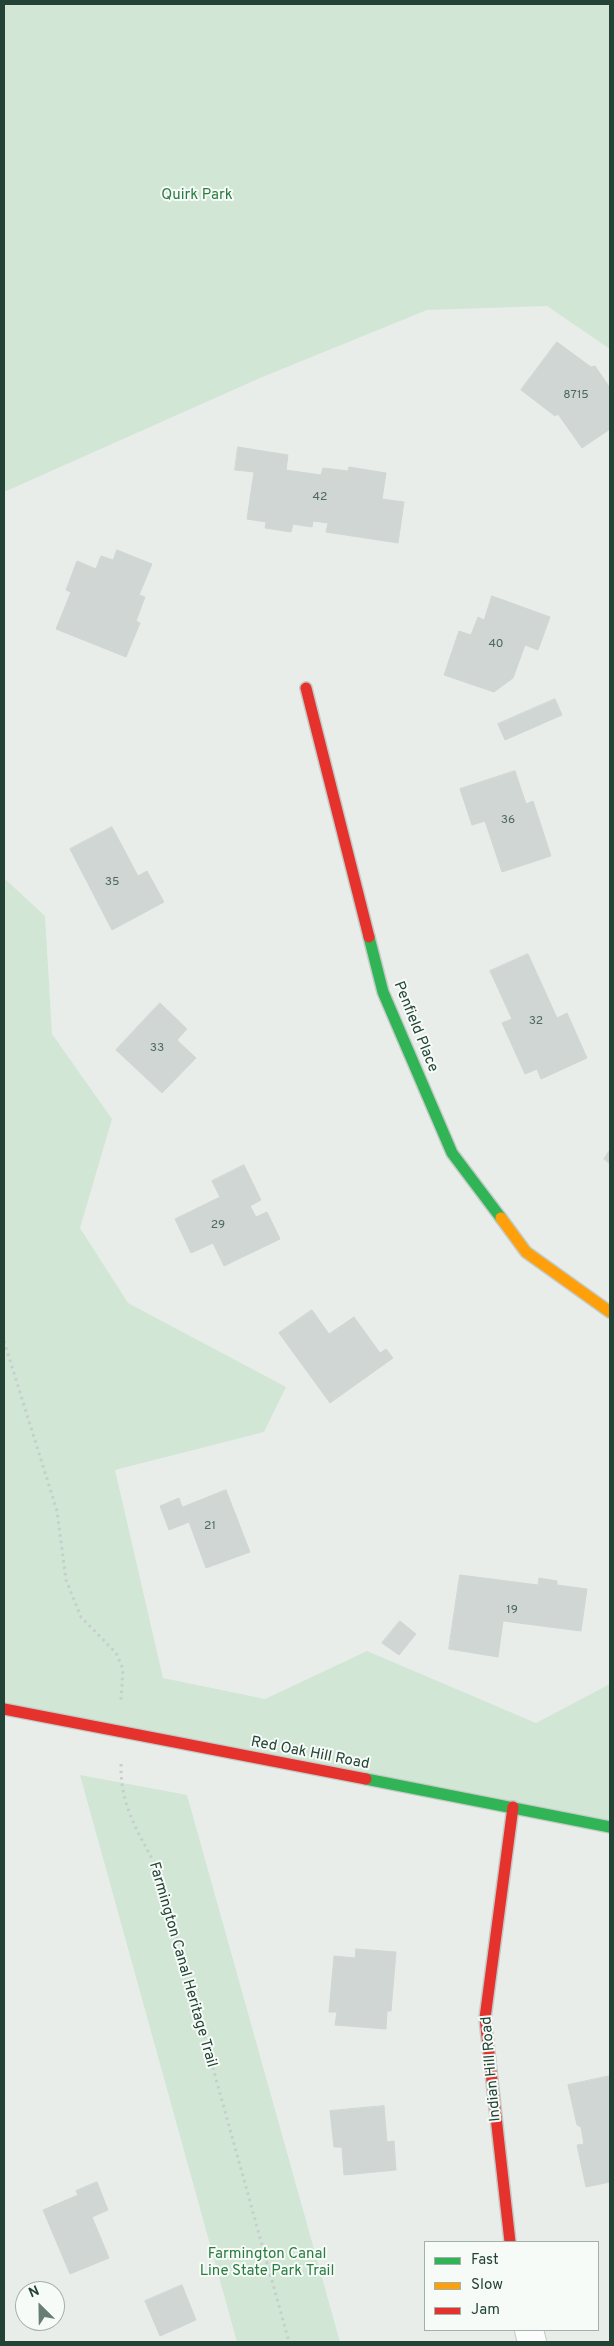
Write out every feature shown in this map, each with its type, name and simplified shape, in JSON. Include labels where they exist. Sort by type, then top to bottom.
[{"type":"street","name":"Penfield Place","points":[[306,688],[383,992],[452,1153],[526,1252],[610,1312]]},
{"type":"street","name":"Red Oak Hill Road","points":[[4,1710],[610,1827]]},
{"type":"street","name":"Indian Hill Road","points":[[510,2241],[485,2018],[513,1807]]},
{"type":"path","name":"Farmington Canal Heritage Trail","points":[[4,1341],[57,1512],[66,1580],[81,1617],[116,1653],[123,1669],[120,1786],[129,1814],[158,1870],[289,2342]]},
{"type":"green space","name":"Quirk Park","points":[[4,4],[610,4],[610,349],[547,306],[427,310],[260,378],[4,492]]},
{"type":"green space","points":[[4,878],[45,916],[52,1034],[112,1119],[80,1228],[128,1303],[286,1387],[264,1432],[115,1470],[163,1678],[265,1699],[367,1651],[536,1723],[610,1684],[610,1827],[4,1709]]},
{"type":"green space","name":"Farmington Canal Line State Park Trail","points":[[80,1775],[187,1795],[340,2342],[237,2342]]},
{"type":"building","points":[[557,342],[591,367],[595,366],[610,388],[610,429],[582,448],[558,414],[555,416],[521,390]]},
{"type":"building","points":[[238,447],[288,455],[286,470],[321,475],[323,468],[348,471],[349,467],[386,473],[382,499],[404,502],[398,543],[326,532],[328,523],[313,521],[312,527],[293,524],[291,532],[265,528],[266,522],[247,519],[254,472],[235,470]]},
{"type":"building","points":[[117,550],[152,564],[139,595],[145,597],[136,621],[140,623],[126,657],[56,629],[71,592],[66,590],[77,561],[96,569],[101,556],[113,560]]},
{"type":"building","points":[[492,596],[550,617],[538,650],[525,645],[513,678],[494,692],[444,675],[459,631],[471,635],[478,617],[484,620]]},
{"type":"building","points":[[555,699],[562,715],[505,740],[498,724]]},
{"type":"building","points":[[515,771],[526,804],[533,801],[551,856],[502,872],[485,821],[472,825],[460,789]]},
{"type":"building","points":[[112,827],[138,876],[147,871],[164,902],[112,930],[70,849]]},
{"type":"building","points":[[528,954],[557,1018],[567,1013],[587,1058],[541,1079],[537,1069],[525,1074],[502,1023],[512,1019],[490,971]]},
{"type":"building","points":[[160,1003],[187,1029],[177,1040],[196,1058],[162,1093],[116,1050]]},
{"type":"building","points":[[610,1150],[610,1164],[604,1159]]},
{"type":"building","points":[[244,1165],[261,1200],[250,1206],[256,1217],[267,1212],[280,1239],[224,1266],[213,1243],[191,1253],[175,1219],[220,1197],[212,1181]]},
{"type":"building","points":[[312,1310],[329,1334],[354,1317],[380,1353],[386,1349],[393,1358],[330,1403],[279,1333]]},
{"type":"building","points":[[226,1490],[250,1552],[206,1568],[189,1522],[169,1530],[160,1506],[179,1498],[182,1507]]},
{"type":"building","points":[[460,1575],[538,1585],[539,1578],[557,1581],[557,1585],[587,1589],[581,1631],[503,1621],[498,1657],[449,1649]]},
{"type":"building","points":[[400,1621],[416,1634],[399,1655],[382,1643]]},
{"type":"building","points":[[356,1949],[396,1952],[391,2011],[387,2011],[386,2029],[335,2025],[337,2012],[329,2012],[334,1956],[355,1958]]},
{"type":"building","points":[[610,2076],[610,2182],[586,2187],[577,2145],[584,2144],[581,2127],[577,2125],[568,2085]]},
{"type":"building","points":[[384,2106],[387,2142],[394,2141],[396,2170],[344,2175],[342,2147],[334,2147],[330,2111]]},
{"type":"building","points":[[97,2182],[108,2210],[92,2217],[109,2258],[70,2274],[43,2210],[78,2195],[76,2191]]},
{"type":"building","points":[[182,2285],[196,2320],[160,2336],[145,2301]]},
{"type":"traffic: fast","points":[[369,937],[383,992],[452,1153],[501,1218]]},
{"type":"traffic: fast","points":[[366,1779],[610,1827]]},
{"type":"traffic: slow","points":[[501,1218],[526,1252],[610,1312]]},
{"type":"traffic: jam","points":[[306,688],[369,937]]},
{"type":"traffic: jam","points":[[4,1709],[366,1779]]},
{"type":"traffic: jam","points":[[510,2241],[485,2018],[513,1807]]}]
